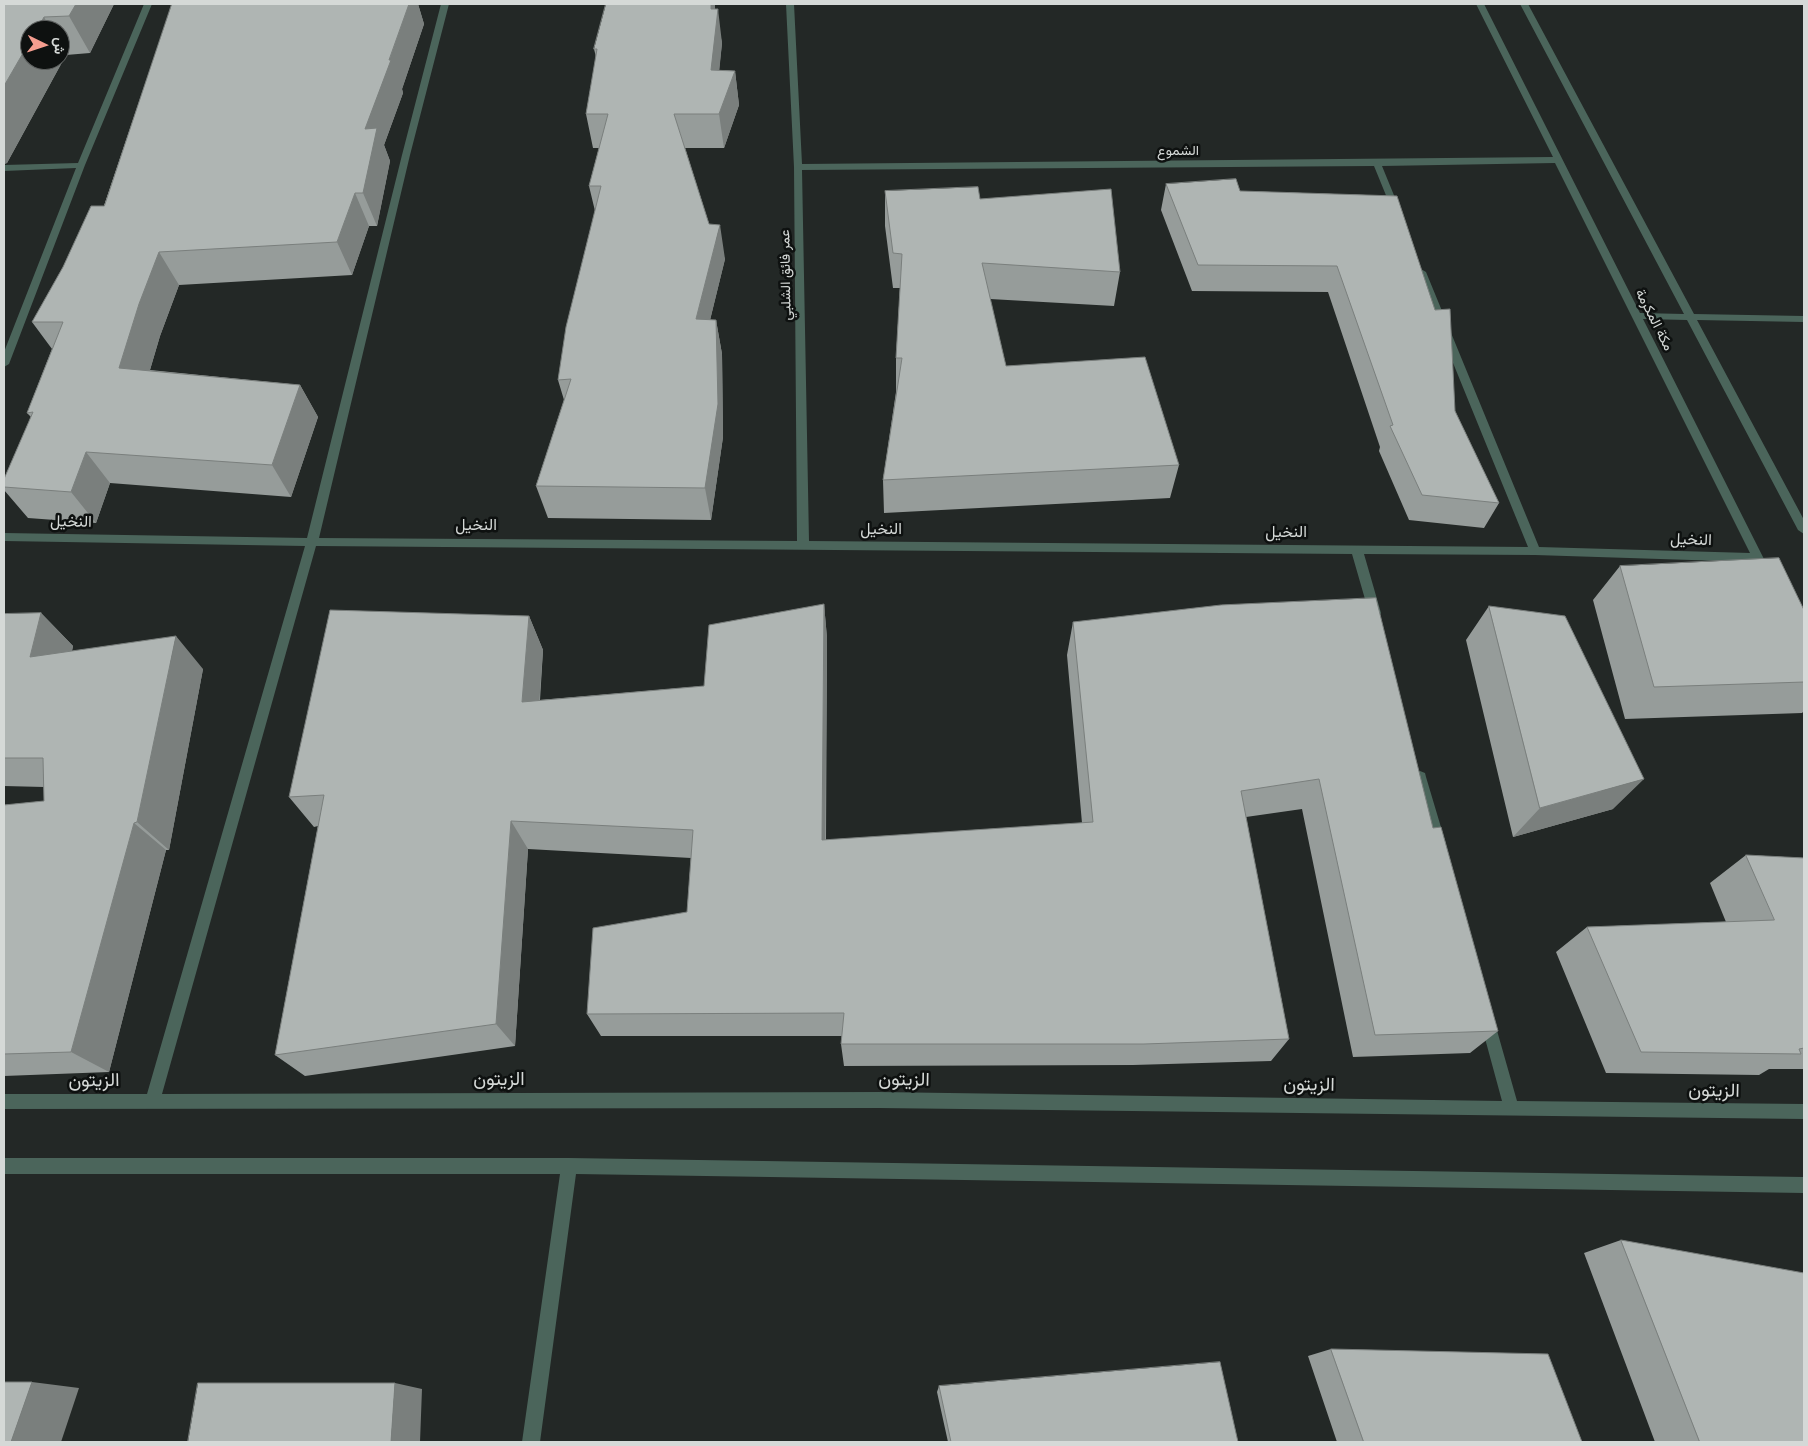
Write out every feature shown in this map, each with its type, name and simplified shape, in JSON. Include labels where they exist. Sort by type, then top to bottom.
[{"type":"street","points":[[4,364],[148,4]]},
{"type":"street","points":[[153,1100],[312,542],[445,4]]},
{"type":"street","name":"عمر فائق الشلبي","points":[[790,4],[798,167],[803,545]]},
{"type":"street","name":"مكة المكرمة","points":[[1480,4],[1764,573]]},
{"type":"street","points":[[1524,4],[1804,530]]},
{"type":"street","name":"الشموع","points":[[798,167],[1377,164],[1557,160]]},
{"type":"street","points":[[1377,164],[1400,219]]},
{"type":"street","points":[[4,168],[82,165]]},
{"type":"street","points":[[1418,265],[1536,551]]},
{"type":"street","points":[[1636,316],[1804,319]]},
{"type":"street","name":"النخيل","points":[[4,537],[312,542],[1536,551],[1757,558]]},
{"type":"street","points":[[1357,550],[1378,627]]},
{"type":"street","points":[[1416,761],[1442,857]]},
{"type":"street","points":[[1485,1011],[1512,1107]]},
{"type":"street","name":"الزيتون","points":[[4,1102],[153,1100],[879,1100],[1804,1112]]},
{"type":"street","points":[[4,1166],[569,1166],[1804,1185]]},
{"type":"street","points":[[531,1442],[569,1166]]},
{"type":"building","points":[[4,4],[76,4],[69,16],[44,17],[42,20],[20,20],[20,58],[4,86]]},
{"type":"building","points":[[172,4],[409,4],[389,60],[391,60],[365,129],[377,128],[363,193],[355,193],[337,242],[159,252],[139,304],[119,368],[300,385],[272,465],[86,452],[71,492],[4,487],[4,479],[33,412],[27,413],[63,322],[32,322],[63,267],[91,206],[104,206]]},
{"type":"building","points":[[606,4],[711,4],[711,9],[718,9],[711,70],[735,71],[719,114],[674,114],[709,224],[720,225],[696,319],[716,320],[718,404],[705,488],[536,486],[571,379],[558,380],[566,327],[601,186],[589,186],[608,114],[586,114],[597,49],[594,49]]},
{"type":"building","points":[[1236,179],[1240,191],[1397,196],[1435,310],[1450,309],[1455,411],[1499,503],[1422,495],[1390,426],[1393,425],[1337,266],[1198,265],[1166,184]]},
{"type":"building","points":[[978,187],[980,199],[1111,189],[1120,272],[982,263],[1006,366],[1145,357],[1179,465],[883,480],[902,358],[896,358],[902,254],[893,253],[885,191]]},
{"type":"building","points":[[1779,558],[1804,610],[1804,682],[1654,687],[1620,566]]},
{"type":"building","points":[[1376,598],[1433,828],[1441,827],[1498,1031],[1375,1035],[1319,779],[1241,791],[1289,1039],[1144,1044],[841,1044],[844,1013],[587,1014],[593,928],[687,912],[693,830],[511,821],[496,1024],[275,1055],[324,795],[289,797],[330,610],[529,616],[522,702],[704,686],[709,625],[824,604],[822,840],[1093,822],[1073,622],[1221,605]]},
{"type":"building","points":[[1489,606],[1565,616],[1644,779],[1540,808]]},
{"type":"building","points":[[41,613],[30,657],[176,636],[137,822],[134,823],[71,1052],[4,1054],[4,805],[44,801],[43,758],[4,758],[4,614]]},
{"type":"building","points":[[1746,855],[1804,858],[1804,1048],[1799,1049],[1801,1054],[1641,1052],[1587,927],[1774,920]]},
{"type":"building","points":[[1621,1240],[1804,1273],[1804,1442],[1700,1442]]},
{"type":"building","points":[[1331,1349],[1548,1354],[1582,1442],[1364,1442]]},
{"type":"building","points":[[1220,1362],[1238,1442],[951,1442],[939,1386]]},
{"type":"building","points":[[4,1382],[32,1382],[11,1442],[4,1442]]},
{"type":"building","points":[[198,1383],[395,1383],[391,1442],[188,1442]]}]
